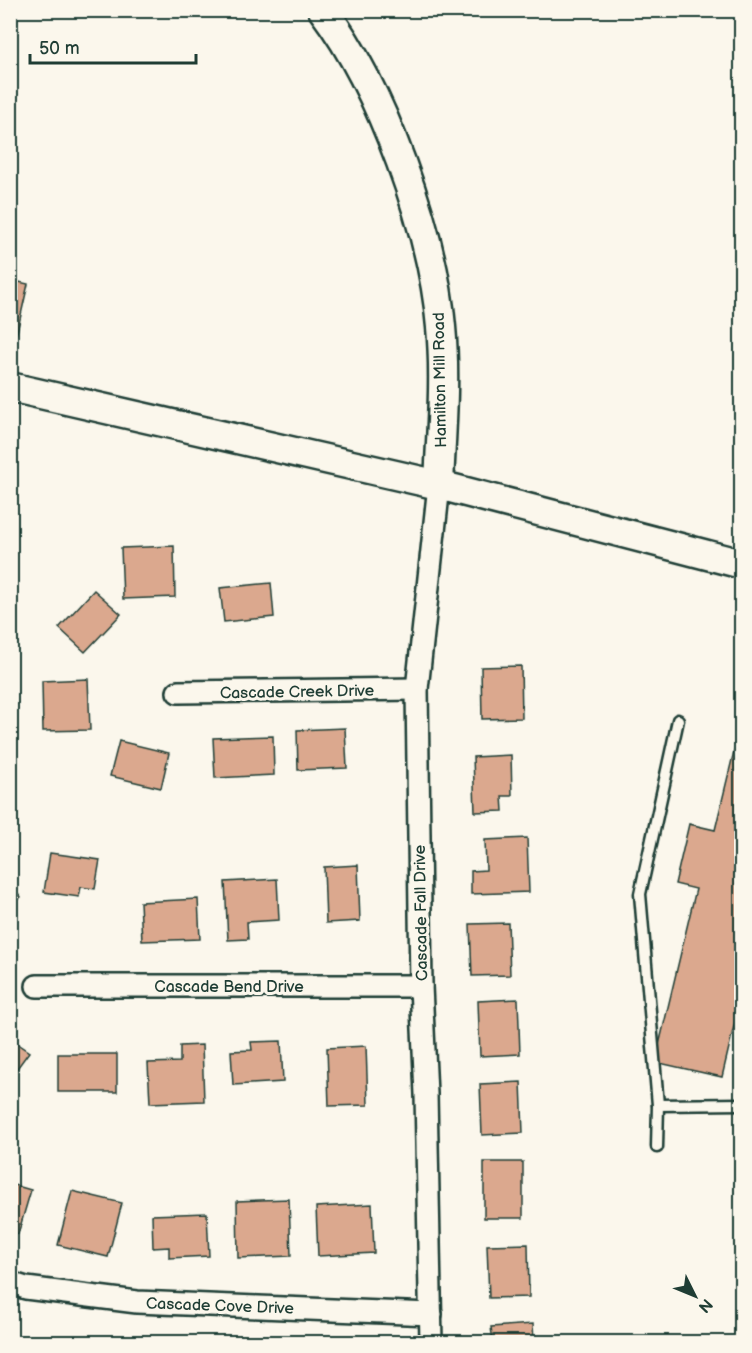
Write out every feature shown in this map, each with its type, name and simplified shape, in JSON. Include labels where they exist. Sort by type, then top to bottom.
[{"type":"main road","name":"Hamilton Mill Road","points":[[323,10],[334,24],[374,99],[406,175],[428,251],[441,326],[443,400],[439,485]]},
{"type":"main road","points":[[10,387],[439,485],[741,564]]},
{"type":"street","name":"Cascade Fall Drive","points":[[431,1342],[421,986],[417,689],[439,485]]},
{"type":"street","name":"Cascade Creek Drive","points":[[178,692],[417,689]]},
{"type":"street","name":"Cascade Bend Drive","points":[[37,986],[421,986]]},
{"type":"street","name":"Cascade Cove Drive","points":[[10,1283],[26,1288],[137,1302],[431,1314]]},
{"type":"lane","points":[[657,1147],[658,1105],[640,894],[678,720]]},
{"type":"lane","points":[[658,1105],[741,1104]]},
{"type":"building","points":[[10,280],[28,284],[15,341],[10,340]]},
{"type":"building","points":[[174,546],[175,597],[123,599],[121,548]]},
{"type":"building","points":[[271,583],[274,617],[224,622],[220,588]]},
{"type":"building","points":[[94,590],[121,614],[85,652],[59,628]]},
{"type":"building","points":[[521,666],[522,718],[482,719],[481,667]]},
{"type":"building","points":[[88,679],[90,730],[43,731],[42,681]]},
{"type":"building","points":[[742,718],[742,992],[722,1077],[655,1062],[696,889],[675,884],[689,824],[715,830]]},
{"type":"building","points":[[345,728],[347,768],[298,770],[297,730]]},
{"type":"building","points":[[273,736],[274,775],[215,778],[213,738]]},
{"type":"building","points":[[119,741],[169,753],[161,788],[110,776]]},
{"type":"building","points":[[511,755],[512,796],[502,796],[503,811],[475,812],[473,757]]},
{"type":"building","points":[[527,838],[529,892],[471,894],[471,871],[486,870],[485,840]]},
{"type":"building","points":[[50,853],[100,860],[95,889],[81,887],[79,897],[44,892]]},
{"type":"building","points":[[358,865],[360,921],[326,923],[324,867]]},
{"type":"building","points":[[277,879],[279,920],[247,922],[248,939],[228,940],[225,882]]},
{"type":"building","points":[[10,884],[21,897],[10,906]]},
{"type":"building","points":[[198,899],[200,939],[142,941],[140,902]]},
{"type":"building","points":[[508,923],[510,975],[472,976],[470,924]]},
{"type":"building","points":[[518,999],[520,1054],[480,1056],[478,1001]]},
{"type":"building","points":[[10,1039],[29,1052],[10,1078]]},
{"type":"building","points":[[281,1041],[283,1082],[233,1085],[231,1051],[252,1050],[251,1042]]},
{"type":"building","points":[[202,1045],[204,1101],[150,1103],[148,1063],[180,1062],[180,1046]]},
{"type":"building","points":[[366,1046],[368,1105],[329,1106],[327,1048]]},
{"type":"building","points":[[58,1054],[117,1054],[117,1092],[58,1092]]},
{"type":"building","points":[[521,1082],[523,1133],[482,1135],[480,1084]]},
{"type":"building","points":[[484,1162],[523,1162],[523,1218],[484,1218]]},
{"type":"building","points":[[10,1184],[31,1190],[18,1234],[10,1232]]},
{"type":"building","points":[[72,1191],[122,1203],[108,1257],[58,1245]]},
{"type":"building","points":[[289,1199],[291,1256],[238,1258],[237,1201]]},
{"type":"building","points":[[372,1204],[374,1253],[318,1256],[316,1207]]},
{"type":"building","points":[[207,1213],[209,1256],[169,1258],[169,1247],[153,1248],[152,1215]]},
{"type":"building","points":[[528,1244],[529,1297],[489,1298],[487,1245]]},
{"type":"building","points":[[533,1324],[534,1342],[493,1342],[491,1327]]}]
